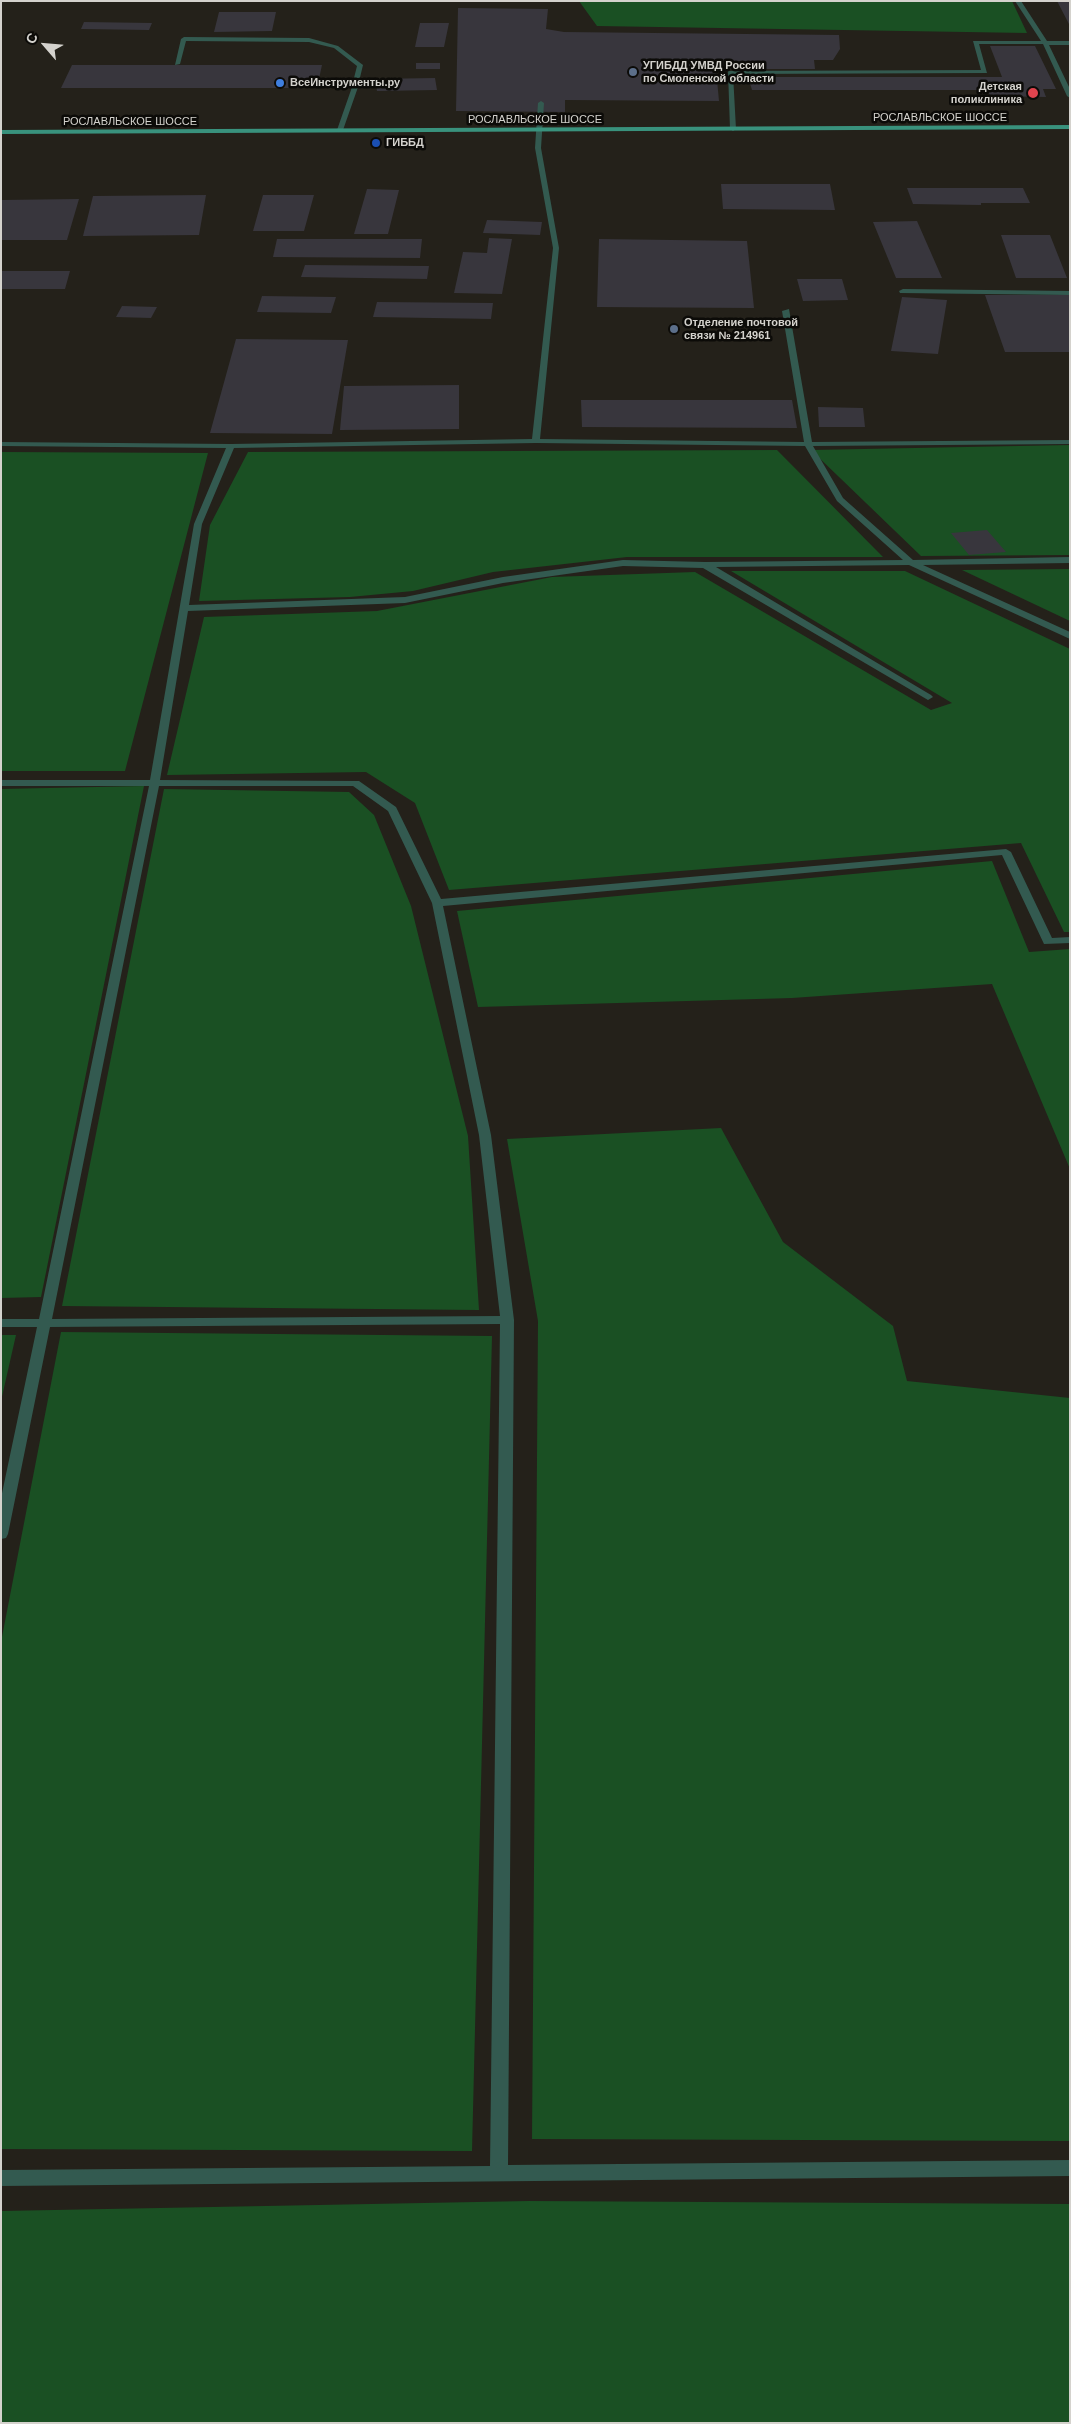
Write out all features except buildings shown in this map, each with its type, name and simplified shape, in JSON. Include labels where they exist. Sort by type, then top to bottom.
[{"type":"main road","name":"РОСЛАВЛЬСКОЕ ШОССЕ","points":[[1,132],[1070,127]]},
{"type":"lane","points":[[1018,1],[1045,44],[1070,96]]},
{"type":"lane","points":[[177,64],[184,39],[309,40],[336,47],[360,64],[354,90],[340,130]]},
{"type":"lane","points":[[733,129],[730,72],[985,72],[975,42],[1070,43]]},
{"type":"lane","points":[[536,441],[556,248],[538,148],[541,130],[541,103]]},
{"type":"lane","points":[[903,291],[1070,292]]},
{"type":"lane","points":[[786,311],[808,444],[840,499],[912,562],[1070,636]]},
{"type":"lane","points":[[1,444],[231,446],[536,441],[808,444],[1070,442]]},
{"type":"lane","points":[[1,1534],[155,782],[198,524],[231,446]]},
{"type":"lane","points":[[185,608],[405,600],[504,580],[623,563],[705,565],[1070,560]]},
{"type":"lane","points":[[705,565],[928,697]]},
{"type":"lane","points":[[1,783],[355,783],[392,809],[437,902],[485,1135],[507,1320],[499,2173]]},
{"type":"lane","points":[[437,902],[1006,852],[1048,942],[1070,940]]},
{"type":"lane","points":[[1,1323],[507,1320]]},
{"type":"lane","points":[[1,2178],[1070,2168]]},
{"type":"green space","points":[[579,1],[1012,1],[1027,33],[597,26]]},
{"type":"green space","points":[[1070,445],[1070,555],[921,556],[811,450]]},
{"type":"green space","points":[[777,450],[883,557],[627,557],[493,572],[413,591],[350,597],[199,601],[210,525],[248,452]]},
{"type":"green space","points":[[1,452],[208,453],[125,771],[1,771]]},
{"type":"green space","points":[[1070,569],[1070,621],[962,570]]},
{"type":"green space","points":[[731,571],[905,571],[1070,649],[1070,932],[1064,932],[1021,843],[449,890],[415,803],[366,772],[167,775],[204,617],[377,611],[552,577],[695,572],[931,710],[952,703]]},
{"type":"green space","points":[[144,786],[41,1297],[1,1298],[1,789]]},
{"type":"green space","points":[[164,789],[349,792],[374,815],[411,906],[468,1136],[479,1310],[62,1306]]},
{"type":"green space","points":[[992,861],[1029,952],[1070,949],[1070,1169],[992,984],[792,998],[478,1007],[457,911]]},
{"type":"green space","points":[[721,1128],[783,1242],[893,1326],[907,1381],[1070,1398],[1070,2141],[532,2139],[538,1321],[507,1139]]},
{"type":"green space","points":[[61,1332],[492,1336],[472,2151],[1,2149],[1,1642]]},
{"type":"green space","points":[[1,1335],[16,1335],[1,1401]]},
{"type":"green space","points":[[529,2201],[1070,2204],[1070,2423],[1,2423],[1,2211]]},
{"type":"place","name":"УГИБДД УМВД России по Смоленской области","points":[[633,72]]},
{"type":"place","name":"ВсеИнструменты.ру","points":[[280,83]]},
{"type":"place","name":"Детская поликлиника","points":[[1033,93]]},
{"type":"place","name":"ГИББД","points":[[376,143]]},
{"type":"place","name":"Отделение почтовой связи № 214961","points":[[674,329]]}]
